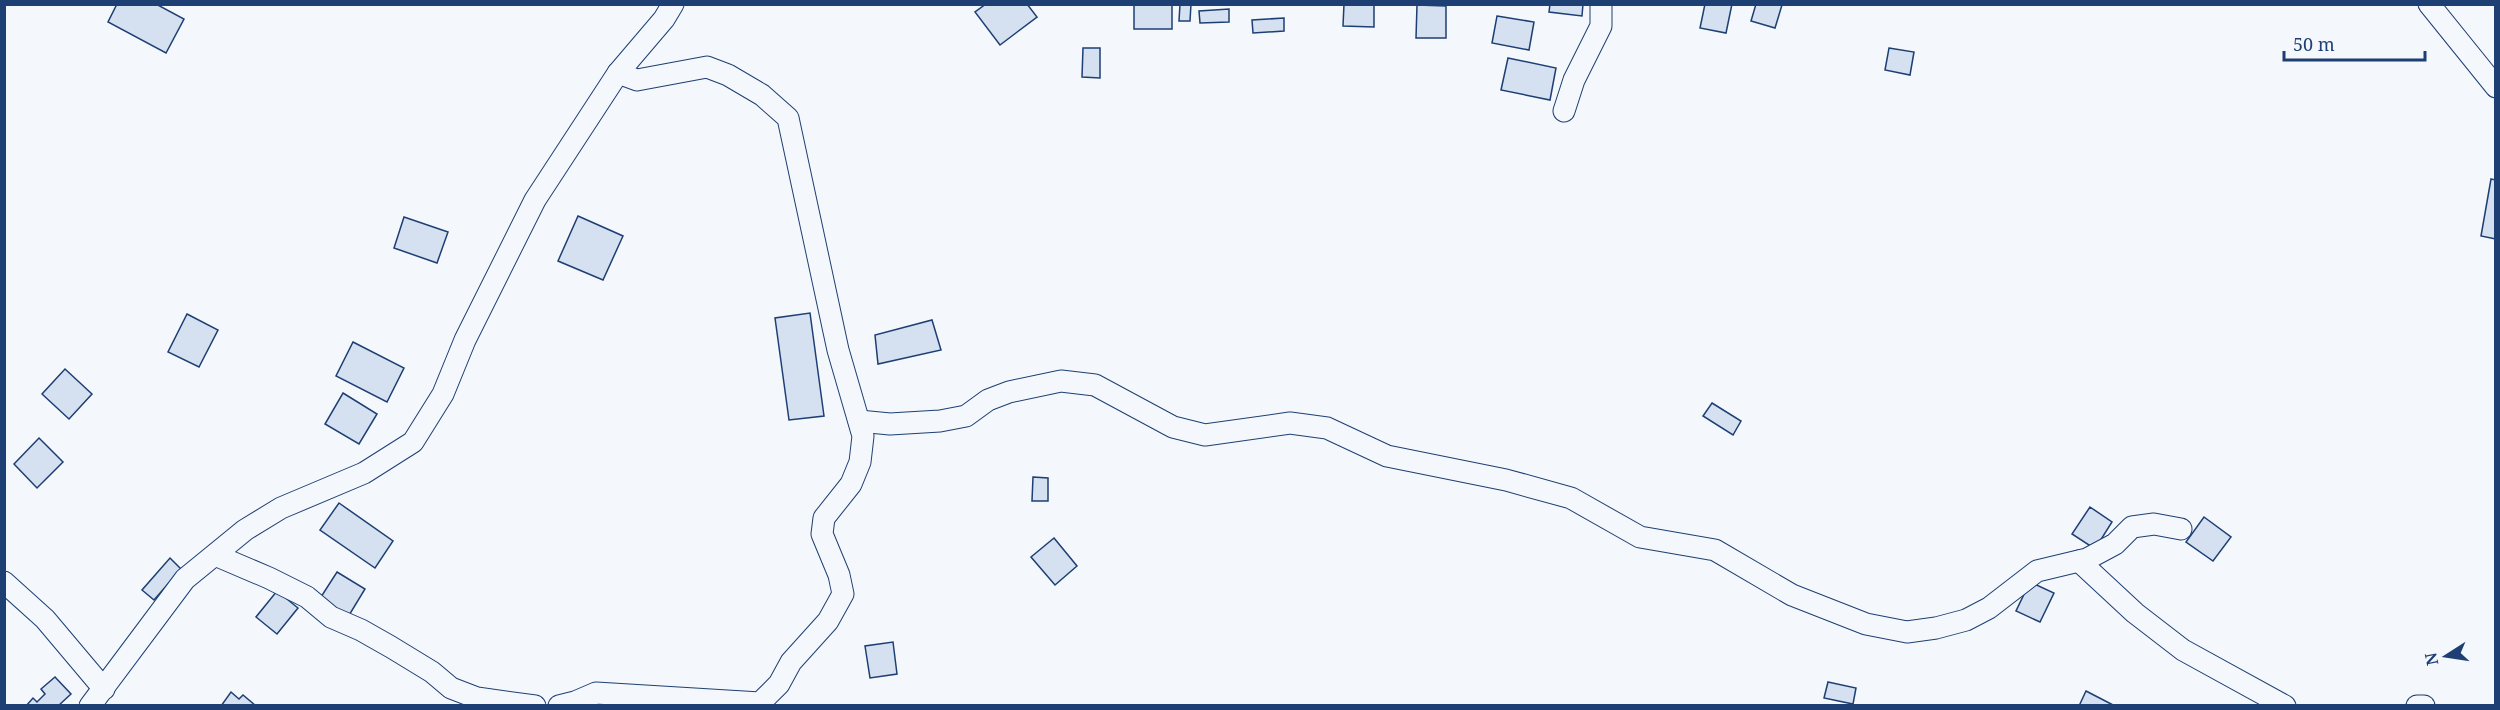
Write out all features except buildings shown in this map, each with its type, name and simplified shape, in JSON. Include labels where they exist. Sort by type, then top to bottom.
[{"type":"street","points":[[4,582],[45,619],[97,697],[185,579],[214,555],[245,530],[281,508],[364,473],[413,442],[443,394],[465,340],[535,200],[618,73],[664,19],[673,4]]},
{"type":"street","points":[[1564,111],[1574,80],[1601,26],[1601,4]]},
{"type":"street","points":[[2429,4],[2496,87]]},
{"type":"street","points":[[559,705],[575,702],[596,693],[760,703],[779,684],[791,662],[828,621],[843,594],[822,534],[824,518],[851,484],[860,462],[863,436],[838,350],[788,118],[762,95],[728,75],[707,67],[637,80],[618,73]]},
{"type":"street","points":[[859,421],[890,424],[940,421],[966,416],[988,400],[1009,392],[1060,381],[1095,385],[1173,427],[1205,435],[1290,423],[1327,428],[1387,456],[1506,480],[1571,498],[1640,537],[1715,550],[1792,595],[1866,624],[1907,632],[1936,628],[1966,620],[1989,608],[2037,571],[2079,561],[2115,544],[2132,527],[2154,524],[2181,529]]},
{"type":"street","points":[[214,555],[307,597],[331,617],[391,647],[432,672],[451,688],[477,698],[535,705]]},
{"type":"street","points":[[2079,561],[2135,613],[2183,650],[2285,705]]},
{"type":"street","points":[[2417,705],[2424,705]]}]
